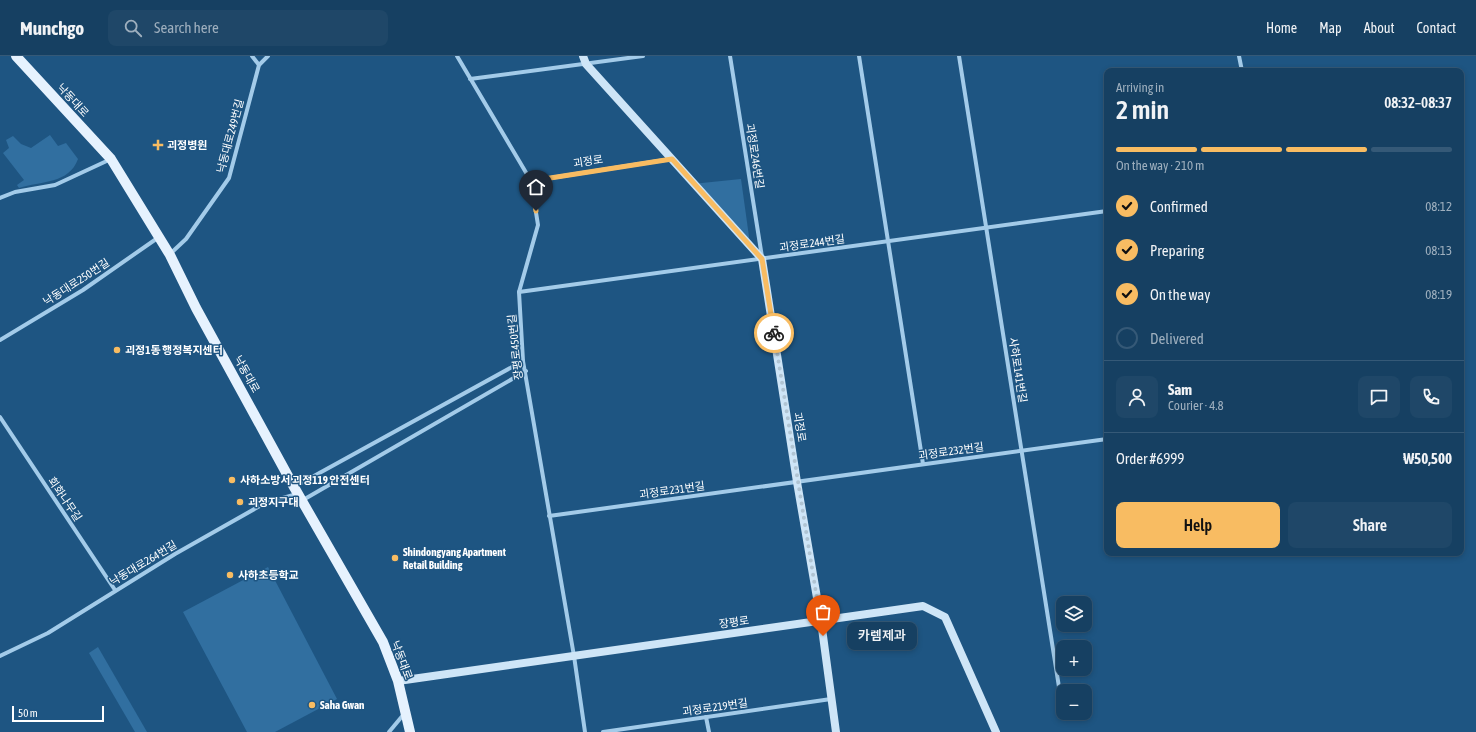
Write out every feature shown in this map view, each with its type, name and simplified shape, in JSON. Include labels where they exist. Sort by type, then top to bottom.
[{"type":"main road","name":"낙동대로","points":[[16,56],[111,159],[170,255],[196,308],[298,493],[383,642],[398,681],[407,711],[410,732]]},
{"type":"main road","points":[[585,60],[762,259]]},
{"type":"main road","name":"괴정로","points":[[762,259],[797,482],[821,621],[836,732]]},
{"type":"main road","name":"장평로","points":[[398,681],[923,606],[945,617],[996,732]]},
{"type":"street","points":[[252,56],[259,65],[268,56]]},
{"type":"street","name":"장평로450번길","points":[[457,56],[531,181],[538,225],[519,292],[523,361],[526,371],[549,516],[574,656],[585,732]]},
{"type":"street","points":[[470,79],[585,60],[643,56]]},
{"type":"street","name":"괴정로246번길","points":[[730,56],[762,259]]},
{"type":"street","points":[[859,56],[923,464]]},
{"type":"street","name":"사하로141번길","points":[[959,56],[1060,684]]},
{"type":"street","points":[[1239,56],[1241,68]]},
{"type":"street","name":"낙동대로249번길","points":[[170,255],[186,239],[229,178],[259,65]]},
{"type":"street","points":[[0,198],[15,192],[55,184],[111,159]]},
{"type":"street","name":"괴정로","points":[[531,181],[672,159]]},
{"type":"street","name":"괴정로244번길","points":[[519,292],[1104,211]]},
{"type":"street","name":"낙동대로250번길","points":[[0,340],[83,290],[159,237]]},
{"type":"street","points":[[298,493],[523,361]]},
{"type":"street","points":[[298,493],[526,371]]},
{"type":"street","name":"회화나무길","points":[[0,417],[115,590]]},
{"type":"street","name":"괴정로232번길","points":[[797,482],[1104,439]]},
{"type":"street","name":"괴정로231번길","points":[[549,516],[797,482]]},
{"type":"street","name":"낙동대로264번길","points":[[0,656],[48,633],[115,590],[265,503],[298,493]]},
{"type":"street","name":"괴정로219번길","points":[[603,732],[831,699]]},
{"type":"street","points":[[389,732],[407,711]]},
{"type":"street","points":[[706,717],[709,732]]},
{"type":"shaded area","points":[[50,135],[58,146],[66,143],[78,159],[74,167],[61,177],[19,188],[17,185],[24,180],[3,153],[9,148],[6,140],[13,136],[21,144],[31,148]]},
{"type":"shaded area","points":[[741,179],[751,251],[692,184]]},
{"type":"shaded area","points":[[268,567],[337,699],[275,732],[247,732],[183,612]]},
{"type":"shaded area","points":[[98,647],[147,732],[135,732],[89,653]]},
{"type":"way so far","points":[[774,333],[823,636]]},
{"type":"place","name":"괴정병원","points":[[158,145]]},
{"type":"place","name":"괴정1동 행정복지센터","points":[[117,350]]},
{"type":"place","name":"사하소방서 괴정119 안전센터","points":[[232,480]]},
{"type":"place","name":"괴정지구대","points":[[240,502]]},
{"type":"place","name":"Shindongyang Apartment Retail Building","points":[[395,558]]},
{"type":"place","name":"사하초등학교","points":[[230,575]]},
{"type":"place","name":"카렘제과","points":[[823,636]]},
{"type":"place","name":"Saha Gwan","points":[[312,705]]},
{"type":"route","points":[[536,211],[531,181],[672,159],[762,259],[774,333]]}]
